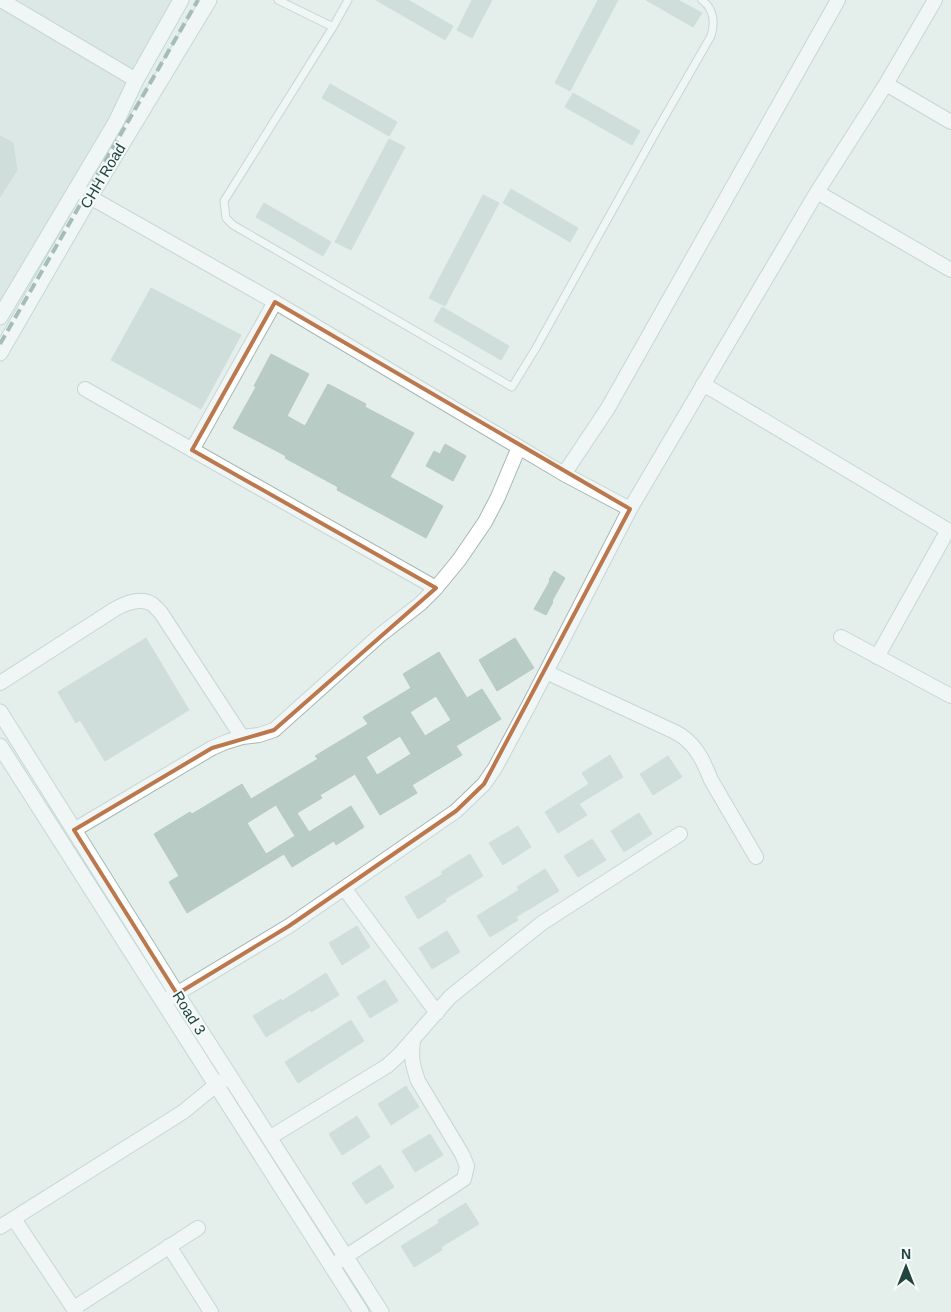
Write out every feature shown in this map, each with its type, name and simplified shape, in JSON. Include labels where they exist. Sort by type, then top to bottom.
[{"type":"street","points":[[1,0],[136,80]]},
{"type":"street","points":[[0,318],[116,122],[136,80],[181,0]]},
{"type":"street","name":"CHH Road","points":[[0,353],[90,197],[209,0]]},
{"type":"street","points":[[564,474],[608,408],[838,0]]},
{"type":"street","points":[[163,1002],[289,926],[456,811],[484,784],[495,768],[546,672],[630,509],[817,192],[886,84],[936,0]]},
{"type":"street","points":[[886,84],[951,122]]},
{"type":"street","points":[[76,189],[275,302],[564,474],[630,509]]},
{"type":"street","points":[[817,192],[951,270]]},
{"type":"street","points":[[192,450],[275,302]]},
{"type":"street","points":[[703,384],[949,531],[877,657]]},
{"type":"street","points":[[85,389],[436,588]]},
{"type":"street","points":[[74,830],[212,748],[242,737],[259,735],[274,730],[436,588],[459,560],[485,522],[498,497],[519,447]]},
{"type":"street","points":[[0,683],[115,609],[126,603],[142,600],[153,604],[160,613],[242,737]]},
{"type":"street","points":[[841,637],[951,696]]},
{"type":"street","points":[[546,672],[684,736],[706,767],[711,780],[756,857]]},
{"type":"street","name":"Road 3","points":[[0,712],[177,994],[381,1312]]},
{"type":"street","name":"Road 3","points":[[0,746],[361,1312]]},
{"type":"street","points":[[269,1138],[387,1066],[461,987],[542,923],[680,834]]},
{"type":"street","points":[[344,888],[437,1013]]},
{"type":"street","points":[[332,1267],[464,1179],[467,1166],[462,1154],[418,1081],[411,1056],[413,1040]]},
{"type":"street","points":[[0,1227],[183,1112],[230,1076]]},
{"type":"street","points":[[14,1219],[75,1310],[198,1228]]},
{"type":"street","points":[[169,1246],[211,1312]]},
{"type":"lane","points":[[278,0],[333,27]]},
{"type":"lane","points":[[348,0],[224,201],[226,218],[233,225],[512,387],[536,348],[711,36],[714,29],[714,19],[712,11],[702,0]]},
{"type":"highlighted area","points":[[275,302],[630,509],[484,784],[456,811],[289,926],[177,994],[74,830],[212,748],[274,730],[436,588],[192,450]]},
{"type":"shaded area","points":[[0,0],[175,0],[0,309]]},
{"type":"building","points":[[376,0],[408,0],[453,26],[445,40]]},
{"type":"building","points":[[472,0],[492,0],[472,38],[457,30]]},
{"type":"building","points":[[598,0],[618,0],[570,91],[555,83]]},
{"type":"building","points":[[646,0],[678,0],[702,13],[693,27]]},
{"type":"building","points":[[330,84],[397,122],[389,136],[322,98]]},
{"type":"building","points":[[573,93],[640,131],[632,145],[565,107]]},
{"type":"building","points":[[0,136],[13,143],[17,170],[0,197]]},
{"type":"building","points":[[389,139],[405,147],[351,250],[335,242]]},
{"type":"building","points":[[511,189],[578,228],[570,242],[503,203]]},
{"type":"building","points":[[483,195],[499,203],[445,306],[429,298]]},
{"type":"building","points":[[264,203],[331,242],[323,256],[256,217]]},
{"type":"building","points":[[151,288],[241,335],[201,409],[111,360]]},
{"type":"building","points":[[442,307],[509,346],[501,360],[434,321]]},
{"type":"building","points":[[271,354],[309,374],[287,416],[305,426],[328,384],[366,404],[365,407],[414,433],[390,477],[443,506],[426,538],[337,490],[338,487],[285,458],[286,456],[233,428],[256,387],[254,386]]},
{"type":"building","points":[[445,444],[466,456],[453,481],[426,466],[434,451],[440,454]]},
{"type":"building","points":[[554,571],[565,578],[546,615],[534,609]]},
{"type":"building","points":[[146,638],[189,710],[105,761],[80,720],[76,723],[58,692]]},
{"type":"building","points":[[515,638],[534,668],[497,691],[479,660]]},
{"type":"building","points":[[439,652],[467,698],[482,689],[501,719],[456,746],[462,755],[412,785],[417,793],[380,815],[355,774],[320,795],[322,798],[297,813],[309,832],[351,806],[364,827],[336,845],[334,841],[292,867],[284,854],[187,913],[169,882],[179,876],[154,834],[242,784],[251,799],[318,759],[315,756],[368,724],[363,717],[411,688],[403,674]],"holes":[[[436,696],[451,720],[425,736],[410,712]],[[400,736],[411,754],[377,775],[366,757]],[[276,805],[295,836],[266,854],[247,823]]]},
{"type":"building","points":[[610,755],[623,777],[579,804],[587,815],[558,833],[545,812],[589,784],[582,773]]},
{"type":"building","points":[[668,756],[682,777],[653,795],[640,774]]},
{"type":"building","points":[[639,813],[652,834],[624,852],[611,831]]},
{"type":"building","points":[[518,826],[531,847],[503,865],[489,843]]},
{"type":"building","points":[[592,839],[606,860],[578,877],[564,856]]},
{"type":"building","points":[[470,854],[483,876],[445,899],[446,901],[418,919],[405,897],[443,874],[441,872]]},
{"type":"building","points":[[545,869],[559,891],[516,917],[518,920],[490,937],[477,916],[519,890],[517,887]]},
{"type":"building","points":[[357,926],[370,947],[342,965],[329,943]]},
{"type":"building","points":[[447,931],[460,952],[432,969],[419,948]]},
{"type":"building","points":[[326,973],[339,995],[266,1037],[253,1016],[281,999],[282,1001]]},
{"type":"building","points":[[385,980],[398,1001],[370,1018],[357,997]]},
{"type":"building","points":[[351,1020],[364,1041],[298,1083],[285,1062]]},
{"type":"building","points":[[406,1086],[419,1107],[391,1125],[378,1104]]},
{"type":"building","points":[[357,1116],[370,1137],[342,1155],[329,1134]]},
{"type":"building","points":[[430,1134],[443,1155],[415,1172],[402,1151]]},
{"type":"building","points":[[380,1165],[394,1187],[366,1204],[352,1183]]},
{"type":"building","points":[[466,1203],[479,1224],[441,1247],[442,1250],[414,1267],[401,1246],[439,1223],[438,1220]]},
{"type":"railway","points":[[0,344],[198,0]]}]
